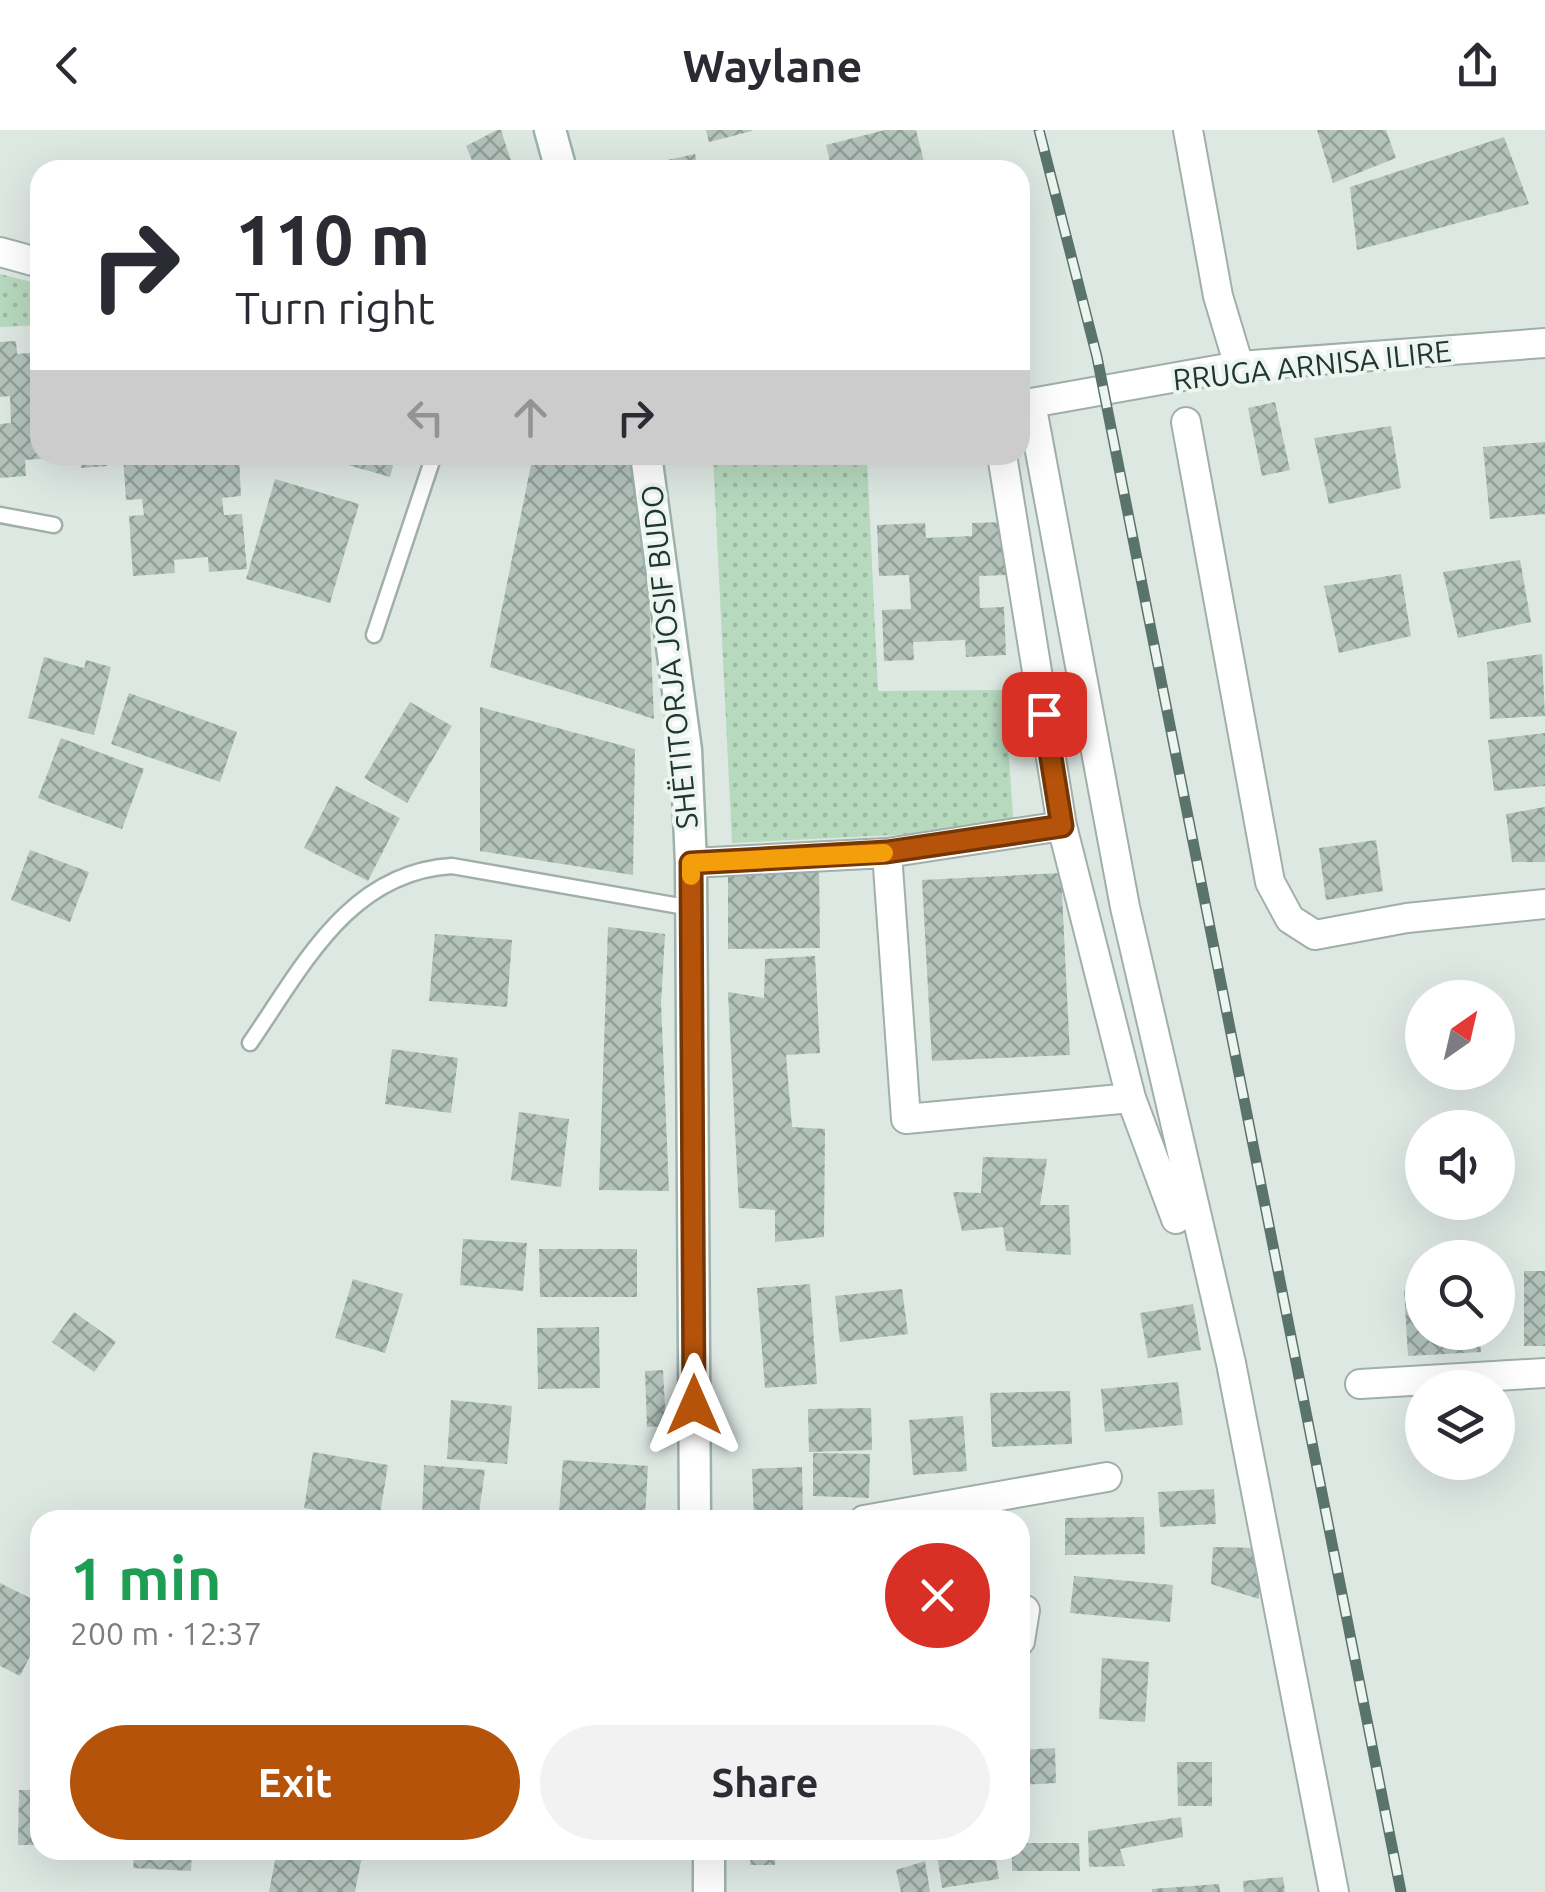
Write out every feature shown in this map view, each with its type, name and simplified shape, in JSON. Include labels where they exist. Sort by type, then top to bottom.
[{"type":"main road","points":[[550,130],[559,160]]},
{"type":"main road","name":"SHËTITORJA JOSIF BUDO","points":[[647,465],[686,750],[692,908],[695,1510]]},
{"type":"main road","points":[[709,1860],[709,1892]]},
{"type":"street","points":[[1188,130],[1218,296],[1239,366]]},
{"type":"street","points":[[0,252],[30,260]]},
{"type":"street","name":"RRUGA ARNISA ILIRE","points":[[1030,403],[1239,366],[1545,343]]},
{"type":"street","points":[[1186,422],[1270,882],[1290,919],[1315,935],[1407,918],[1545,904]]},
{"type":"street","points":[[1030,424],[1125,907],[1231,1363],[1334,1892]]},
{"type":"street","points":[[1004,465],[1062,826],[1132,1098],[1176,1218]]},
{"type":"street","points":[[691,863],[887,852],[1062,826]]},
{"type":"street","points":[[887,852],[906,1120],[1132,1098]]},
{"type":"street","points":[[1360,1384],[1545,1373]]},
{"type":"street","points":[[940,1510],[1107,1477]]},
{"type":"lane","points":[[374,635],[431,465]]},
{"type":"lane","points":[[0,515],[54,525]]},
{"type":"lane","points":[[250,1043],[328,930],[352,904],[423,868],[452,866],[692,908]]},
{"type":"green space","points":[[0,274],[30,282],[30,326],[0,327]]},
{"type":"green space","points":[[713,465],[867,465],[878,691],[1004,690],[1014,829],[732,843]]},
{"type":"building","points":[[501,130],[511,160],[472,160],[466,146]]},
{"type":"building","points":[[706,130],[752,130],[752,131],[709,142]]},
{"type":"building","points":[[885,130],[916,130],[924,160],[830,160],[826,145]]},
{"type":"building","points":[[1317,130],[1386,130],[1396,158],[1333,183]]},
{"type":"building","points":[[1504,137],[1529,204],[1357,250],[1350,187]]},
{"type":"building","points":[[695,154],[696,160],[668,160]]},
{"type":"building","points":[[16,341],[17,354],[30,353],[30,460],[25,460],[26,476],[0,478],[0,424],[11,423],[10,396],[0,397],[0,342]]},
{"type":"building","points":[[1275,402],[1290,470],[1262,476],[1248,408]]},
{"type":"building","points":[[1391,426],[1401,488],[1329,504],[1314,438]]},
{"type":"building","points":[[1545,442],[1545,514],[1490,519],[1483,447]]},
{"type":"building","points":[[124,465],[239,465],[241,496],[222,498],[224,515],[242,514],[247,569],[209,572],[208,557],[174,560],[175,573],[133,576],[129,516],[144,515],[142,499],[126,500]]},
{"type":"building","points":[[348,465],[393,465],[390,477]]},
{"type":"building","points":[[531,465],[643,465],[654,719],[490,667]]},
{"type":"building","points":[[275,479],[359,504],[330,603],[246,579]]},
{"type":"building","points":[[1005,522],[1007,575],[979,576],[980,608],[1004,607],[1006,655],[966,657],[965,640],[913,642],[914,660],[884,661],[882,610],[911,609],[909,575],[879,576],[877,525],[925,523],[926,538],[972,536],[972,523]]},
{"type":"building","points":[[1520,560],[1531,622],[1458,638],[1443,572]]},
{"type":"building","points":[[1401,574],[1411,636],[1339,653],[1324,586]]},
{"type":"building","points":[[1542,654],[1545,716],[1490,719],[1487,662]]},
{"type":"building","points":[[44,657],[84,668],[86,660],[111,667],[94,735],[28,718]]},
{"type":"building","points":[[129,693],[237,732],[220,782],[111,744]]},
{"type":"building","points":[[410,702],[452,726],[407,803],[364,778]]},
{"type":"building","points":[[480,707],[635,749],[633,875],[480,851]]},
{"type":"building","points":[[1545,733],[1545,786],[1494,791],[1488,740]]},
{"type":"building","points":[[61,738],[144,769],[122,829],[38,798]]},
{"type":"building","points":[[336,786],[400,818],[368,881],[304,848]]},
{"type":"building","points":[[1545,807],[1545,862],[1512,862],[1506,814]]},
{"type":"building","points":[[1376,840],[1383,891],[1326,900],[1319,848]]},
{"type":"building","points":[[30,850],[89,872],[70,922],[11,900]]},
{"type":"building","points":[[819,862],[820,948],[728,949],[728,864]]},
{"type":"building","points":[[1061,873],[1070,1055],[932,1061],[922,880]]},
{"type":"building","points":[[608,927],[665,934],[661,1003],[669,1191],[599,1190]]},
{"type":"building","points":[[435,934],[512,940],[507,1007],[429,1001]]},
{"type":"building","points":[[815,956],[820,1053],[786,1055],[792,1127],[825,1129],[824,1237],[775,1242],[775,1210],[739,1208],[728,992],[764,998],[765,959]]},
{"type":"building","points":[[392,1049],[458,1058],[451,1113],[385,1104]]},
{"type":"building","points":[[519,1112],[569,1119],[561,1187],[511,1180]]},
{"type":"building","points":[[983,1157],[1047,1159],[1040,1205],[1069,1205],[1071,1255],[1006,1251],[1003,1227],[962,1231],[953,1192],[981,1193]]},
{"type":"building","points":[[463,1239],[527,1243],[523,1291],[460,1285]]},
{"type":"building","points":[[539,1249],[637,1249],[637,1297],[540,1297]]},
{"type":"building","points":[[1524,1271],[1545,1271],[1545,1346],[1524,1346]]},
{"type":"building","points":[[353,1279],[403,1294],[385,1353],[335,1338]]},
{"type":"building","points":[[810,1284],[817,1384],[765,1388],[757,1288]]},
{"type":"building","points":[[902,1289],[908,1334],[840,1342],[835,1296]]},
{"type":"building","points":[[1193,1304],[1201,1350],[1148,1358],[1140,1313]]},
{"type":"building","points":[[74,1312],[116,1342],[94,1372],[52,1342]]},
{"type":"building","points":[[599,1327],[600,1388],[538,1389],[537,1328]]},
{"type":"building","points":[[1408,1350],[1481,1352],[1408,1356]]},
{"type":"building","points":[[663,1370],[666,1426],[647,1427],[645,1371]]},
{"type":"building","points":[[1178,1382],[1183,1425],[1105,1432],[1101,1389]]},
{"type":"building","points":[[1070,1391],[1072,1444],[992,1447],[990,1393]]},
{"type":"building","points":[[451,1400],[512,1406],[507,1464],[447,1459]]},
{"type":"building","points":[[871,1408],[872,1450],[809,1452],[808,1409]]},
{"type":"building","points":[[963,1416],[967,1471],[913,1475],[909,1420]]},
{"type":"building","points":[[313,1452],[388,1465],[381,1510],[304,1508]]},
{"type":"building","points":[[813,1453],[870,1454],[869,1498],[813,1496]]},
{"type":"building","points":[[563,1460],[648,1466],[645,1510],[559,1510]]},
{"type":"building","points":[[424,1465],[485,1470],[479,1510],[422,1510]]},
{"type":"building","points":[[802,1467],[803,1510],[754,1510],[752,1469]]},
{"type":"building","points":[[1214,1489],[1216,1524],[1160,1527],[1158,1492]]},
{"type":"building","points":[[1144,1517],[1145,1554],[1065,1555],[1065,1518]]},
{"type":"building","points":[[1213,1547],[1260,1548],[1259,1599],[1211,1584]]},
{"type":"building","points":[[1074,1576],[1173,1585],[1170,1622],[1070,1613]]},
{"type":"building","points":[[0,1583],[30,1598],[30,1656],[20,1676],[0,1666]]},
{"type":"building","points":[[1102,1658],[1149,1662],[1145,1722],[1099,1719]]},
{"type":"building","points":[[1055,1748],[1056,1783],[1030,1784],[1030,1749]]},
{"type":"building","points":[[1177,1762],[1212,1762],[1212,1806],[1178,1806]]},
{"type":"building","points":[[19,1790],[30,1790],[30,1845],[18,1845]]},
{"type":"building","points":[[1181,1817],[1183,1837],[1120,1849],[1125,1866],[1089,1867],[1088,1831]]},
{"type":"building","points":[[1030,1843],[1079,1843],[1080,1871],[1012,1871],[1012,1860],[1030,1860]]},
{"type":"building","points":[[134,1860],[192,1860],[191,1871],[133,1868]]},
{"type":"building","points":[[275,1860],[361,1860],[355,1892],[269,1892]]},
{"type":"building","points":[[750,1860],[775,1860],[775,1865],[750,1865]]},
{"type":"building","points":[[938,1860],[996,1860],[999,1879],[942,1888]]},
{"type":"building","points":[[925,1861],[930,1892],[901,1892],[896,1870]]},
{"type":"building","points":[[1283,1877],[1285,1892],[1244,1892],[1243,1881]]},
{"type":"building","points":[[1219,1884],[1220,1892],[1152,1892],[1152,1889]]},
{"type":"railway","points":[[1039,130],[1097,357],[1401,1892]]},
{"type":"slow traffic","points":[[691,876],[691,863],[884,853]]},
{"type":"route","points":[[694,1405],[691,863],[887,852],[1062,826],[1044,714]]}]
